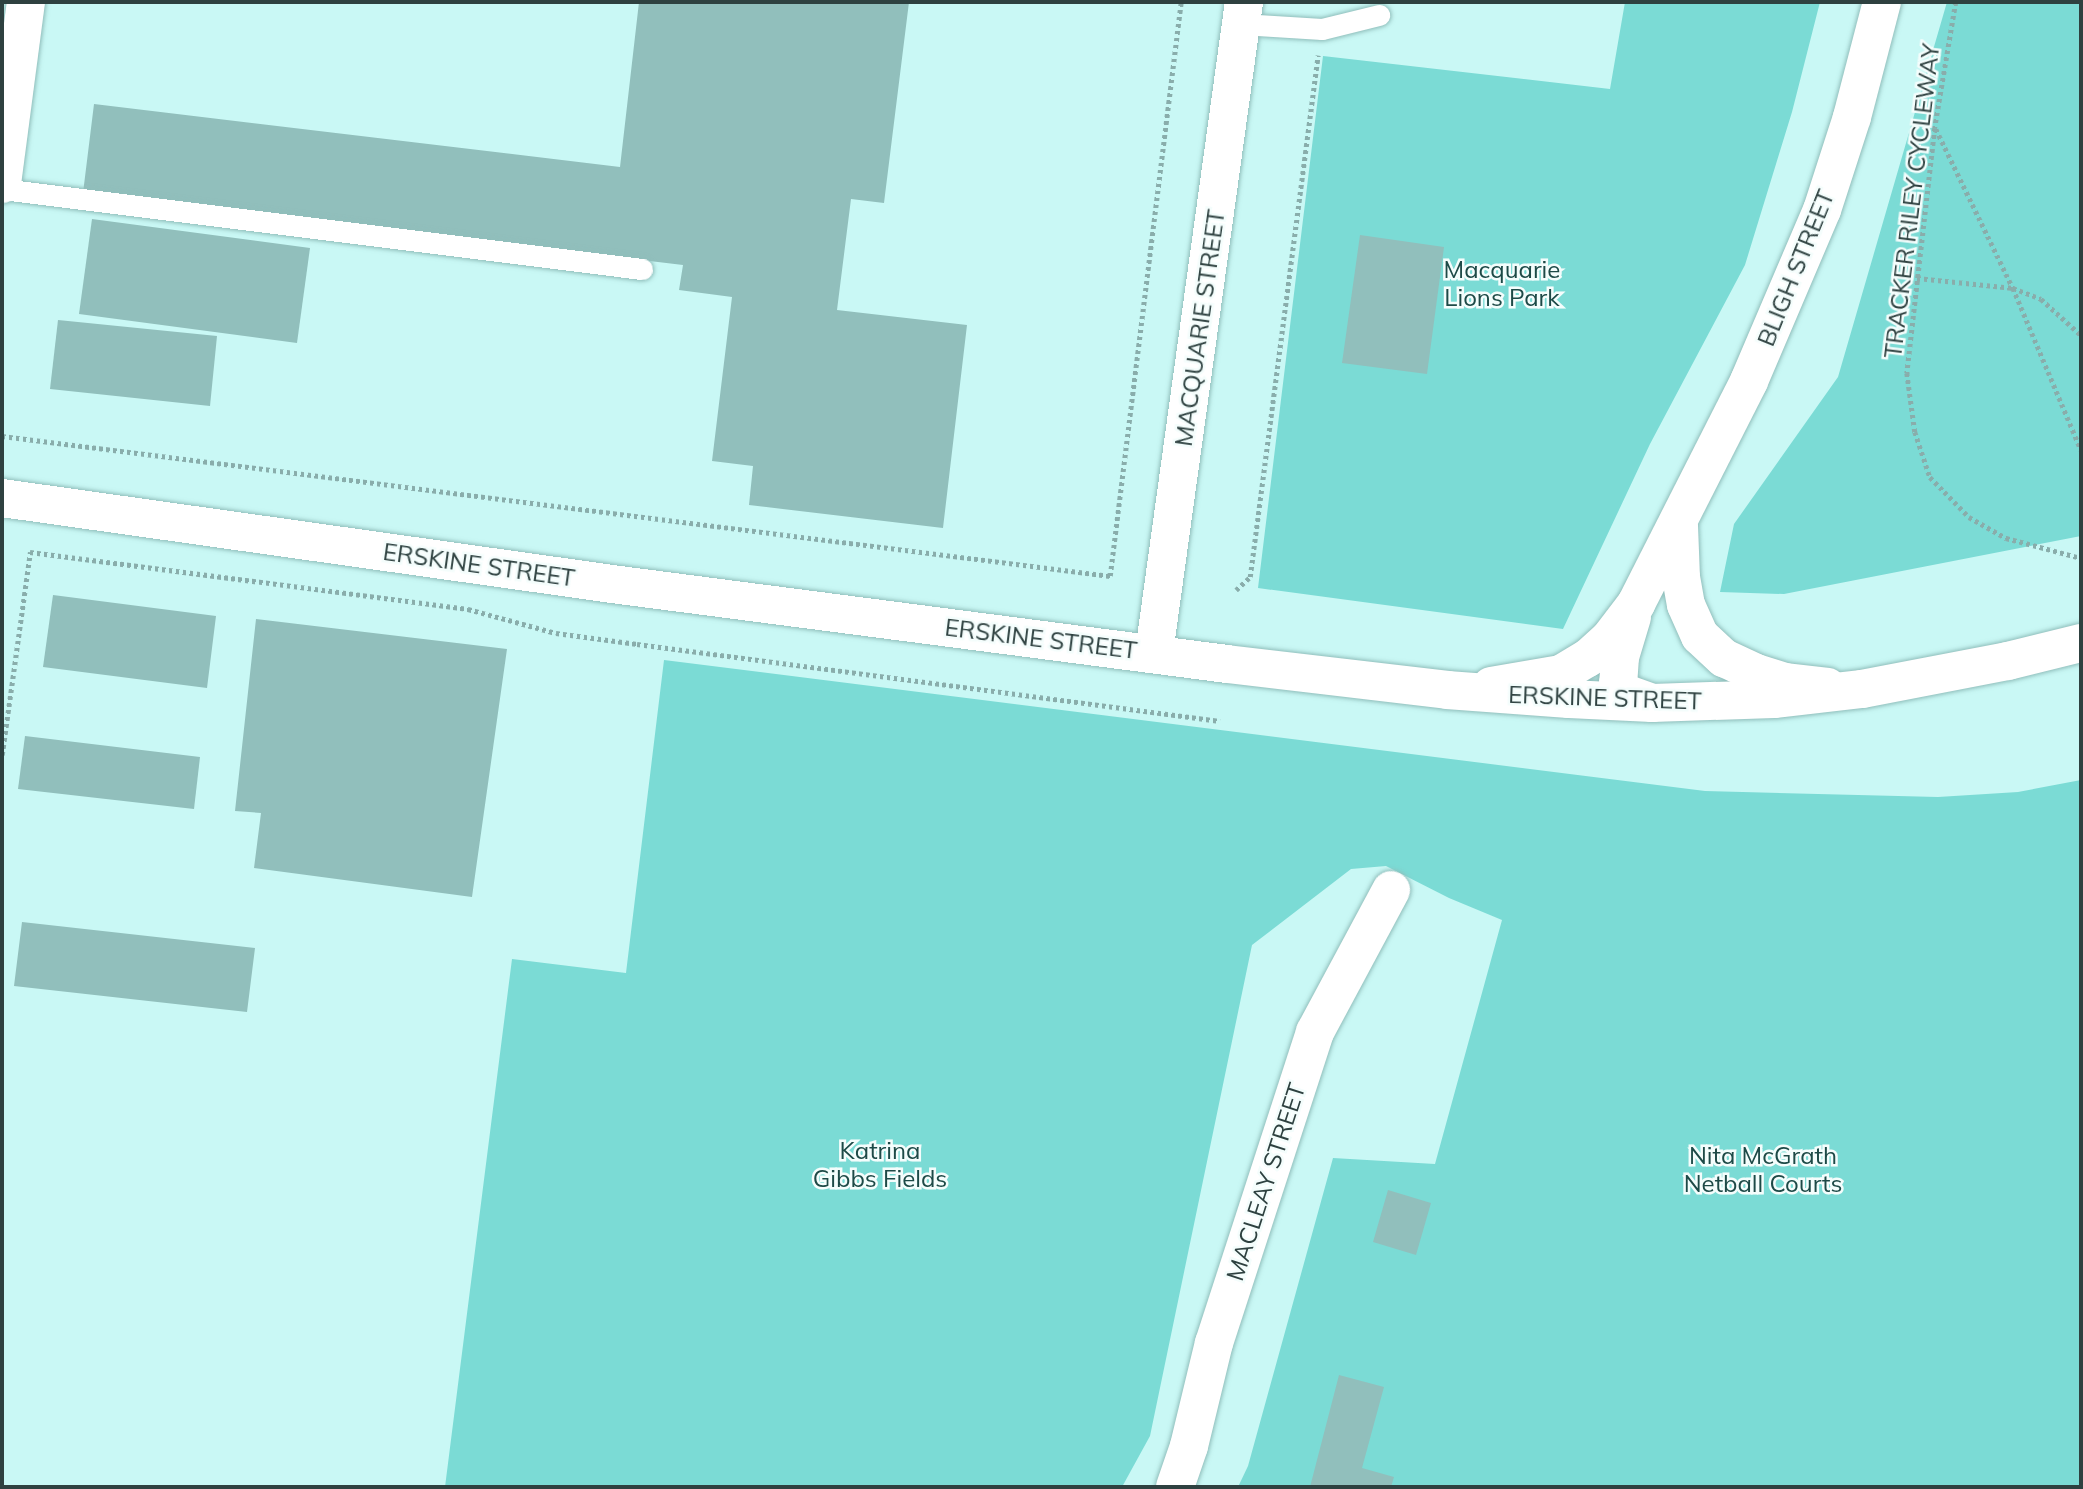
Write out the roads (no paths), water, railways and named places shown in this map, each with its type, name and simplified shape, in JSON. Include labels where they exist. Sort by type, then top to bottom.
[{"type":"main road","points":[[2,184],[26,2]]},
{"type":"main road","name":"BLIGH STREET","points":[[1447,690],[1528,682],[1561,674],[1588,658],[1610,638],[1636,604],[1679,524],[1749,381],[1822,210],[1852,117],[1882,2]]},
{"type":"main road","name":"MACQUARIE STREET","points":[[1154,653],[1242,13]]},
{"type":"main road","name":"ERSKINE STREET","points":[[2,498],[612,584],[1447,690],[1652,703],[1774,699],[1862,689],[2008,661],[2081,643]]},
{"type":"main road","name":"BLIGH STREET","points":[[1679,524],[1681,577],[1686,605],[1700,636],[1724,658],[1786,682],[1862,689]]},
{"type":"main road","name":"BLIGH STREET","points":[[1636,604],[1620,657],[1618,682],[1629,695],[1652,703]]},
{"type":"main road","name":"MACLEAY STREET","points":[[1175,1487],[1189,1446],[1214,1343],[1315,1032],[1391,890]]},
{"type":"lane","points":[[1242,13],[1322,29],[1379,15]]},
{"type":"lane","points":[[2,190],[642,269]]},
{"type":"park label","name":"Macquarie Lions Park","points":[[1502,284]]},
{"type":"park label","name":"Katrina Gibbs Fields","points":[[880,1165]]},
{"type":"park label","name":"Nita McGrath Netball Courts","points":[[1763,1170]]}]
